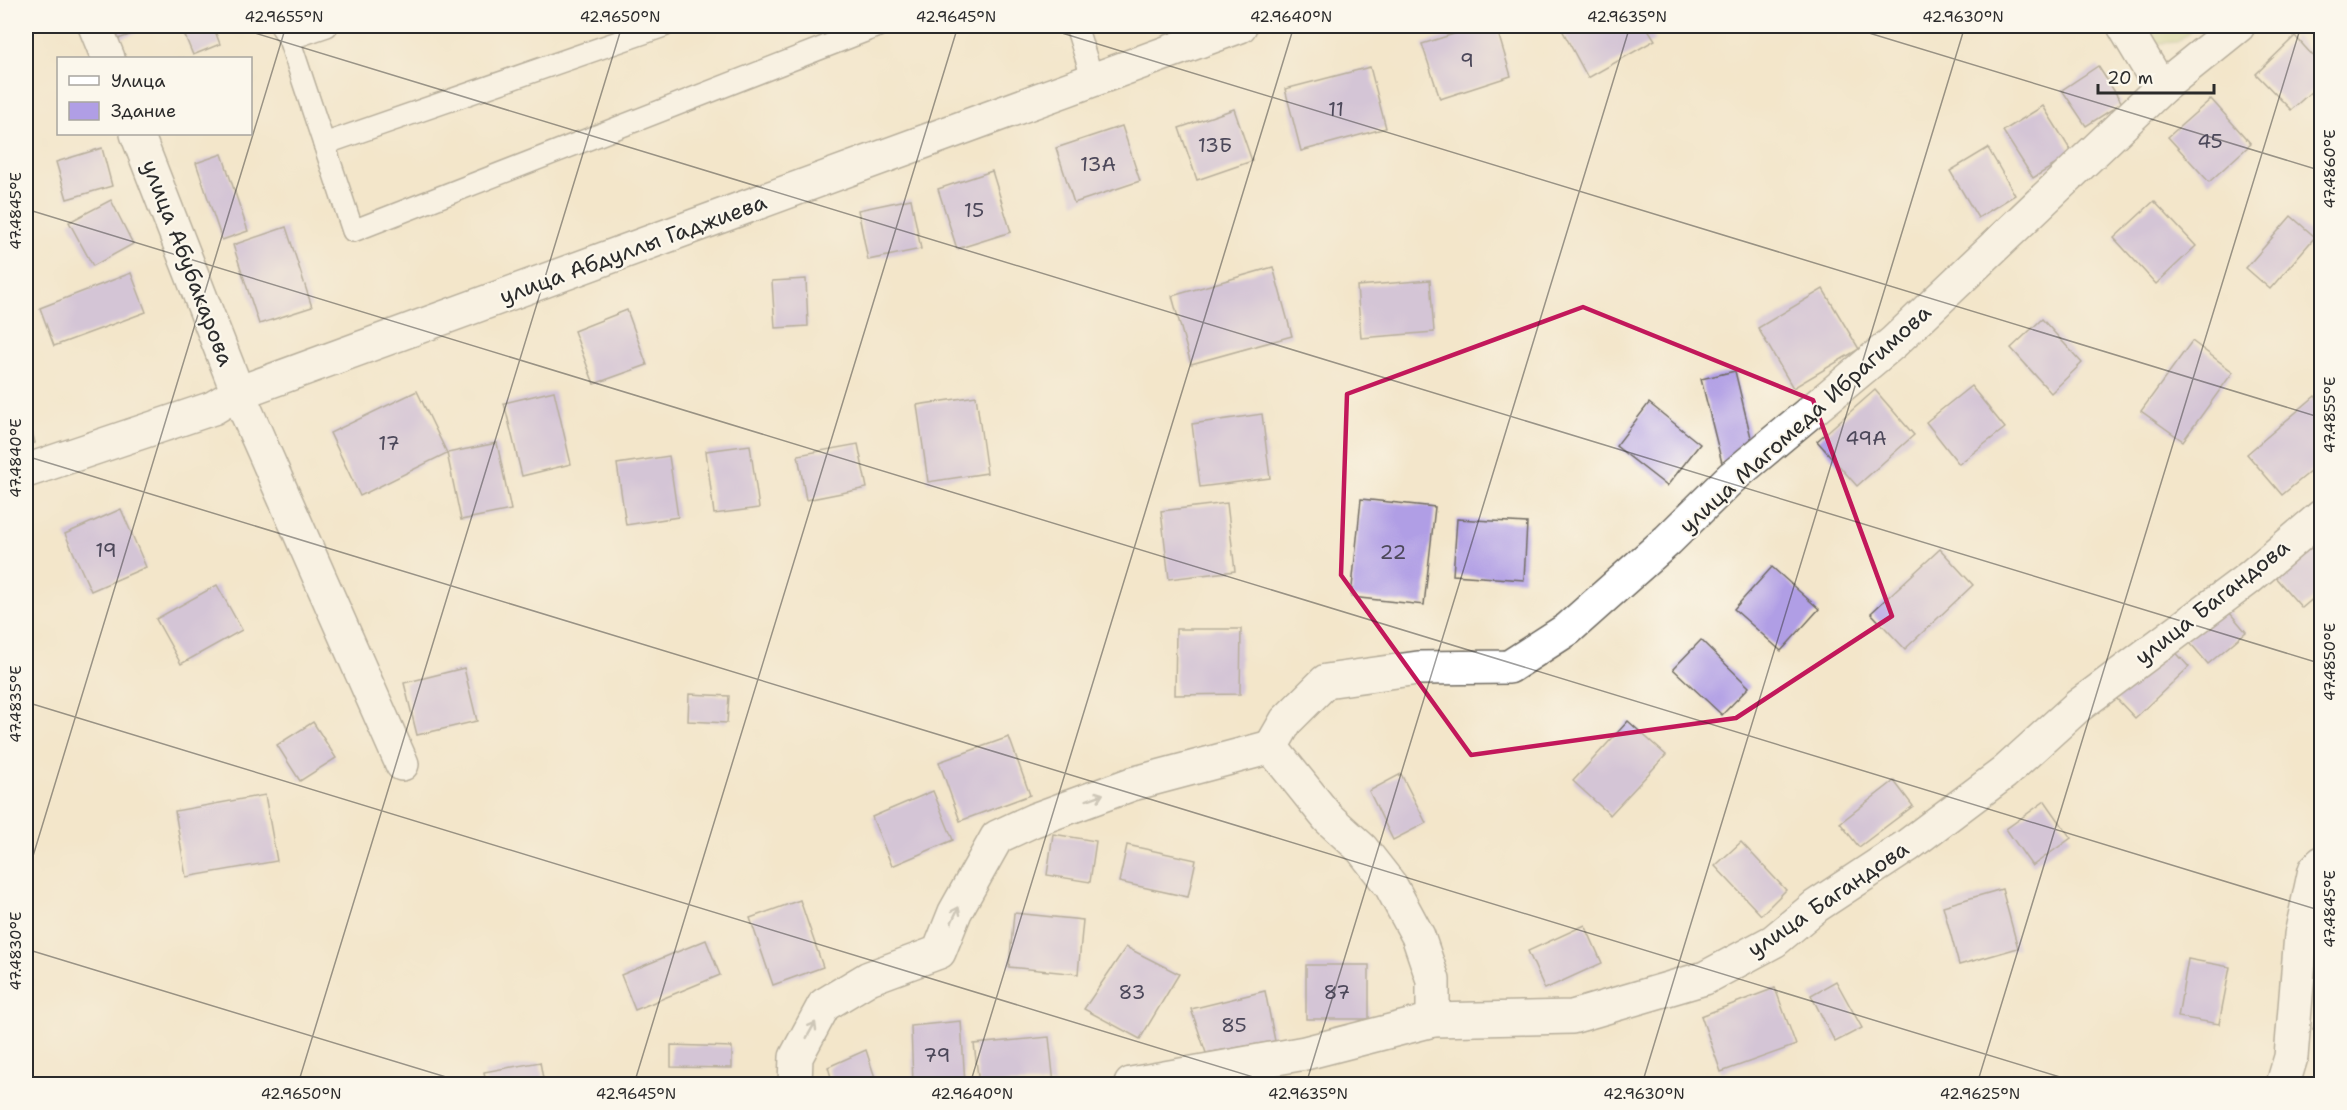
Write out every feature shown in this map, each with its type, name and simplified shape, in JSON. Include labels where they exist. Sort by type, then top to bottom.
[{"type":"street","points":[[95,26],[108,57]]},
{"type":"street","name":"улица Абдуллы Гаджиева","points":[[26,471],[213,408],[238,393],[1240,26]]},
{"type":"street","points":[[2124,26],[2161,88]]},
{"type":"street","name":"улица Магомеда Ибрагимова","points":[[1271,747],[1286,721],[1326,681],[1418,668],[1509,667],[1569,629],[1668,540],[1731,478],[1894,342],[2161,88],[2238,26]]},
{"type":"street","name":"улица Абубакарова","points":[[137,135],[238,393],[402,764]]},
{"type":"street","name":"улица Багандова","points":[[1131,1084],[1305,1053],[1433,1020],[1572,1017],[1705,978],[1774,941],[1816,906],[1907,846],[2004,773],[2078,706],[2249,578],[2322,516]]},
{"type":"street","points":[[795,1084],[796,1057],[825,1005],[869,978],[939,952],[955,912],[997,837],[1034,820],[1132,784],[1271,747],[1328,818],[1362,849],[1391,886],[1418,936],[1433,980],[1433,1020]]},
{"type":"street","points":[[2283,1084],[2292,1057],[2301,935],[2315,870],[2322,863]]},
{"type":"lane","points":[[327,26],[285,32],[353,231],[878,26]]},
{"type":"lane","points":[[324,144],[664,26]]},
{"type":"lane","points":[[1076,26],[1093,80]]},
{"type":"highlighted area","points":[[1583,307],[1813,400],[1892,616],[1736,718],[1471,755],[1341,575],[1347,394]]},
{"type":"green space","points":[[2138,26],[2196,26],[2177,42],[2147,44]]},
{"type":"building","points":[[113,26],[155,26],[118,39]]},
{"type":"building","points":[[181,26],[213,26],[220,44],[193,55]]},
{"type":"building","points":[[1479,26],[1496,26],[1511,76],[1440,99],[1422,44]]},
{"type":"building","points":[[1560,26],[1646,26],[1655,40],[1588,78]]},
{"type":"building","points":[[2295,36],[2322,66],[2322,82],[2291,110],[2256,74]]},
{"type":"building","points":[[2098,66],[2122,103],[2086,126],[2062,90]]},
{"type":"building","points":[[1370,67],[1386,128],[1301,151],[1285,89]]},
{"type":"building","points":[[2211,99],[2251,144],[2209,182],[2168,137]]},
{"type":"building","points":[[2043,106],[2073,154],[2033,178],[2003,131]]},
{"type":"building","points":[[1234,109],[1252,161],[1197,180],[1179,128]]},
{"type":"building","points":[[1122,126],[1140,181],[1074,203],[1056,148]]},
{"type":"building","points":[[102,148],[112,186],[67,199],[56,162]]},
{"type":"building","points":[[1988,148],[2015,195],[1978,218],[1950,171]]},
{"type":"building","points":[[222,154],[248,231],[222,240],[196,163]]},
{"type":"building","points":[[992,171],[1011,232],[957,249],[938,189]]},
{"type":"building","points":[[911,199],[921,249],[868,260],[858,210]]},
{"type":"building","points":[[111,200],[133,244],[93,266],[69,222]]},
{"type":"building","points":[[2154,201],[2196,246],[2156,284],[2114,238]]},
{"type":"building","points":[[2291,216],[2315,237],[2270,289],[2246,268]]},
{"type":"building","points":[[286,227],[312,307],[259,324],[233,245]]},
{"type":"building","points":[[1273,267],[1292,336],[1191,364],[1172,296]]},
{"type":"building","points":[[131,273],[146,312],[54,346],[40,308]]},
{"type":"building","points":[[806,279],[808,326],[775,328],[772,281]]},
{"type":"building","points":[[1430,280],[1434,332],[1361,338],[1357,286]]},
{"type":"building","points":[[1823,289],[1859,349],[1793,388],[1758,328]]},
{"type":"building","points":[[627,310],[647,365],[594,384],[574,331]]},
{"type":"building","points":[[2042,319],[2082,363],[2051,393],[2011,348]]},
{"type":"building","points":[[2192,341],[2233,372],[2183,441],[2141,411]]},
{"type":"building","points":[[1735,371],[1755,454],[1722,463],[1701,379]]},
{"type":"building","points":[[1971,386],[2005,428],[1959,464],[1926,422]]},
{"type":"building","points":[[1875,390],[1914,435],[1857,486],[1817,441]]},
{"type":"building","points":[[417,391],[447,453],[360,496],[330,433]]},
{"type":"building","points":[[554,391],[571,464],[522,476],[504,403]]},
{"type":"building","points":[[976,396],[987,473],[928,482],[917,405]]},
{"type":"building","points":[[2315,396],[2322,404],[2322,462],[2282,495],[2247,454]]},
{"type":"building","points":[[1649,403],[1700,444],[1667,486],[1616,446]]},
{"type":"building","points":[[26,407],[35,443],[26,446]]},
{"type":"building","points":[[1262,414],[1270,478],[1200,487],[1192,424]]},
{"type":"building","points":[[497,443],[511,510],[461,520],[447,453]]},
{"type":"building","points":[[858,444],[867,488],[806,500],[798,455]]},
{"type":"building","points":[[750,445],[759,508],[714,514],[706,451]]},
{"type":"building","points":[[669,456],[678,517],[626,525],[617,464]]},
{"type":"building","points":[[1361,499],[1435,507],[1424,605],[1351,597]]},
{"type":"building","points":[[1227,503],[1235,571],[1169,579],[1161,511]]},
{"type":"building","points":[[121,509],[146,567],[91,591],[65,534]]},
{"type":"building","points":[[1457,519],[1527,523],[1524,580],[1453,575]]},
{"type":"building","points":[[2322,533],[2322,591],[2302,608],[2274,576]]},
{"type":"building","points":[[1940,549],[1973,585],[1905,649],[1871,613]]},
{"type":"building","points":[[1772,567],[1819,609],[1781,651],[1734,609]]},
{"type":"building","points":[[217,585],[242,630],[181,664],[156,619]]},
{"type":"building","points":[[2224,606],[2246,632],[2208,664],[2186,638]]},
{"type":"building","points":[[1176,629],[1241,629],[1240,694],[1175,695]]},
{"type":"building","points":[[1701,640],[1749,687],[1722,715],[1673,669]]},
{"type":"building","points":[[2171,647],[2189,667],[2135,718],[2116,698]]},
{"type":"building","points":[[464,668],[477,721],[417,735],[404,683]]},
{"type":"building","points":[[689,694],[729,696],[727,723],[688,721]]},
{"type":"building","points":[[1628,721],[1666,755],[1610,815],[1573,781]]},
{"type":"building","points":[[313,722],[336,758],[300,781],[277,745]]},
{"type":"building","points":[[1009,737],[1030,795],[960,821],[939,762]]},
{"type":"building","points":[[1401,774],[1426,823],[1393,840],[1369,791]]},
{"type":"building","points":[[1894,781],[1913,806],[1859,847],[1840,823]]},
{"type":"building","points":[[933,791],[953,840],[892,866],[872,817]]},
{"type":"building","points":[[265,795],[277,861],[186,877],[175,811]]},
{"type":"building","points":[[2045,801],[2071,838],[2032,866],[2006,829]]},
{"type":"building","points":[[1053,834],[1096,841],[1090,882],[1047,875]]},
{"type":"building","points":[[1741,842],[1786,890],[1761,915],[1715,866]]},
{"type":"building","points":[[1127,845],[1196,860],[1188,897],[1119,882]]},
{"type":"building","points":[[2002,889],[2018,948],[1959,965],[1943,906]]},
{"type":"building","points":[[800,900],[823,967],[773,985],[750,918]]},
{"type":"building","points":[[1014,913],[1083,920],[1078,974],[1009,967]]},
{"type":"building","points":[[1585,925],[1602,963],[1545,989],[1528,951]]},
{"type":"building","points":[[706,940],[720,975],[635,1010],[621,975]]},
{"type":"building","points":[[1126,947],[1179,974],[1140,1039],[1084,1009]]},
{"type":"building","points":[[2188,959],[2230,967],[2219,1024],[2178,1017]]},
{"type":"building","points":[[1306,965],[1369,965],[1369,1019],[1306,1019]]},
{"type":"building","points":[[1836,981],[1862,1028],[1835,1042],[1811,995]]},
{"type":"building","points":[[1775,988],[1796,1045],[1721,1072],[1701,1016]]},
{"type":"building","points":[[1265,991],[1275,1041],[1206,1053],[1191,1009]]},
{"type":"building","points":[[2322,1006],[2322,1032],[2313,1029]]},
{"type":"building","points":[[961,1021],[965,1084],[913,1084],[911,1026]]},
{"type":"building","points":[[1049,1037],[1054,1084],[979,1084],[974,1044]]},
{"type":"building","points":[[671,1045],[732,1047],[732,1068],[671,1067]]},
{"type":"building","points":[[866,1050],[877,1084],[833,1084],[828,1067]]},
{"type":"building","points":[[540,1062],[544,1084],[486,1084],[484,1072]]},
{"type":"building","points":[[681,1079],[742,1082],[742,1084],[681,1084]]}]
